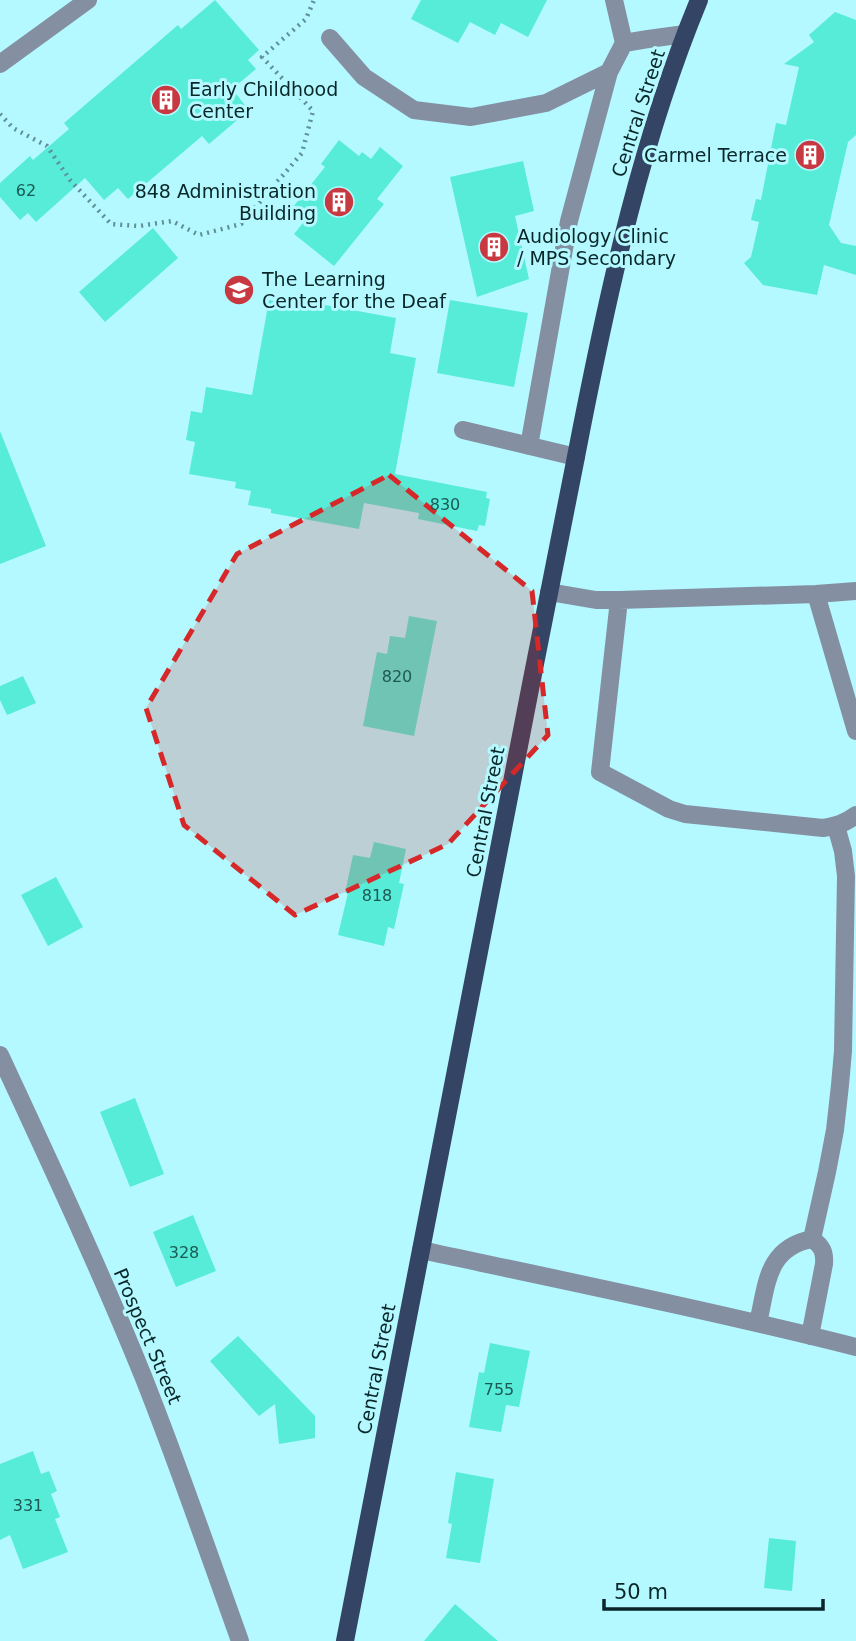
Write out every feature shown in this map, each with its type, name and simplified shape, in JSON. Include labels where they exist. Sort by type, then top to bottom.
[{"type":"main road","name":"Central Street","points":[[345,1641],[605,316],[626,223],[656,118],[699,0]]},
{"type":"street","points":[[0,64],[88,0]]},
{"type":"street","points":[[529,446],[569,220],[609,72],[625,43],[614,0]]},
{"type":"street","points":[[625,43],[685,34]]},
{"type":"street","points":[[330,37],[364,77],[414,110],[471,117],[533,106],[546,103],[609,72]]},
{"type":"street","points":[[463,430],[576,457]]},
{"type":"street","points":[[549,592],[596,600],[619,600],[856,591]]},
{"type":"street","points":[[816,594],[856,732]]},
{"type":"street","points":[[619,600],[600,772],[669,809],[685,814],[823,828],[847,822],[856,815]]},
{"type":"street","points":[[812,1239],[835,1130],[843,1051],[846,876],[843,850],[836,826]]},
{"type":"street","name":"Prospect Street","points":[[0,1055],[142,1373],[240,1641]]},
{"type":"street","points":[[758,1323],[770,1270],[777,1257],[800,1242],[812,1239]]},
{"type":"street","points":[[810,1336],[825,1255],[820,1245],[812,1239]]},
{"type":"street","points":[[421,1250],[553,1277],[856,1347]]},
{"type":"path","points":[[0,114],[13,128],[47,146],[70,180],[111,224],[139,226],[172,220],[199,235],[241,224],[302,153],[313,111],[262,57],[306,19],[314,0]]},
{"type":"highlighted area","points":[[389,475],[532,591],[548,735],[448,844],[295,915],[184,825],[146,708],[237,554]]},
{"type":"building","name":"Early Childhood Center","points":[[215,0],[259,50],[248,60],[256,69],[232,89],[249,110],[209,144],[202,136],[128,199],[118,188],[104,200],[85,178],[36,222],[28,213],[20,220],[0,197],[0,183],[30,156],[33,160],[69,129],[64,123],[178,25],[181,29]]},
{"type":"building","points":[[421,0],[547,0],[528,37],[501,23],[495,35],[470,22],[458,43],[411,19]]},
{"type":"building","name":"Carmel Terrace","points":[[835,12],[856,20],[856,135],[848,142],[829,225],[841,243],[856,246],[856,275],[824,265],[817,295],[763,285],[744,263],[751,257],[759,222],[751,220],[756,199],[761,200],[776,123],[786,125],[799,67],[784,64],[814,42],[809,35]]},
{"type":"building","name":"848 Administration Building","points":[[339,140],[359,156],[362,152],[371,159],[380,147],[403,166],[377,199],[384,204],[334,266],[294,234],[307,218],[293,207],[325,167],[321,164]]},
{"type":"building","points":[[523,161],[534,211],[515,216],[529,279],[477,297],[450,177]]},
{"type":"building","points":[[153,228],[178,258],[105,322],[79,292]]},
{"type":"building","points":[[269,300],[307,307],[308,302],[396,318],[390,353],[416,358],[395,474],[487,492],[486,498],[490,499],[485,526],[479,525],[477,531],[418,519],[419,513],[364,503],[359,529],[271,513],[271,509],[248,505],[251,491],[235,488],[236,482],[189,474],[195,442],[186,440],[191,411],[202,413],[206,387],[252,395]]},
{"type":"building","points":[[450,300],[528,313],[514,387],[437,373]]},
{"type":"building","points":[[0,431],[46,546],[0,564]]},
{"type":"building","points":[[409,616],[437,621],[414,736],[363,726],[377,652],[387,654],[390,636],[405,638]]},
{"type":"building","points":[[23,676],[36,703],[7,715],[0,700],[0,686]]},
{"type":"building","points":[[374,842],[406,849],[399,883],[404,884],[394,929],[388,927],[384,946],[338,935],[353,855],[370,858]]},
{"type":"building","points":[[56,877],[83,927],[48,946],[21,895]]},
{"type":"building","points":[[135,1098],[164,1174],[130,1187],[100,1112]]},
{"type":"building","points":[[193,1215],[216,1271],[176,1287],[153,1232]]},
{"type":"building","points":[[238,1336],[315,1416],[315,1438],[279,1444],[275,1404],[259,1416],[210,1361]]},
{"type":"building","points":[[490,1343],[530,1351],[519,1407],[506,1405],[501,1432],[469,1427],[479,1372],[484,1373]]},
{"type":"building","points":[[33,1451],[41,1474],[49,1471],[57,1491],[51,1494],[60,1517],[55,1519],[68,1552],[23,1569],[10,1535],[0,1540],[0,1464]]},
{"type":"building","points":[[456,1472],[494,1479],[480,1563],[446,1558]]},
{"type":"building","points":[[769,1538],[796,1541],[792,1591],[764,1588]]},
{"type":"building","points":[[455,1604],[498,1641],[424,1641]]},
{"type":"place","name":"Early Childhood Center","points":[[166,100]]},
{"type":"place","name":"Carmel Terrace","points":[[810,155]]},
{"type":"place","name":"848 Administration Building","points":[[339,202]]},
{"type":"place","name":"Audiology Clinic / MPS Secondary","points":[[494,247]]},
{"type":"place","name":"The Learning Center for the Deaf","points":[[239,290]]}]
